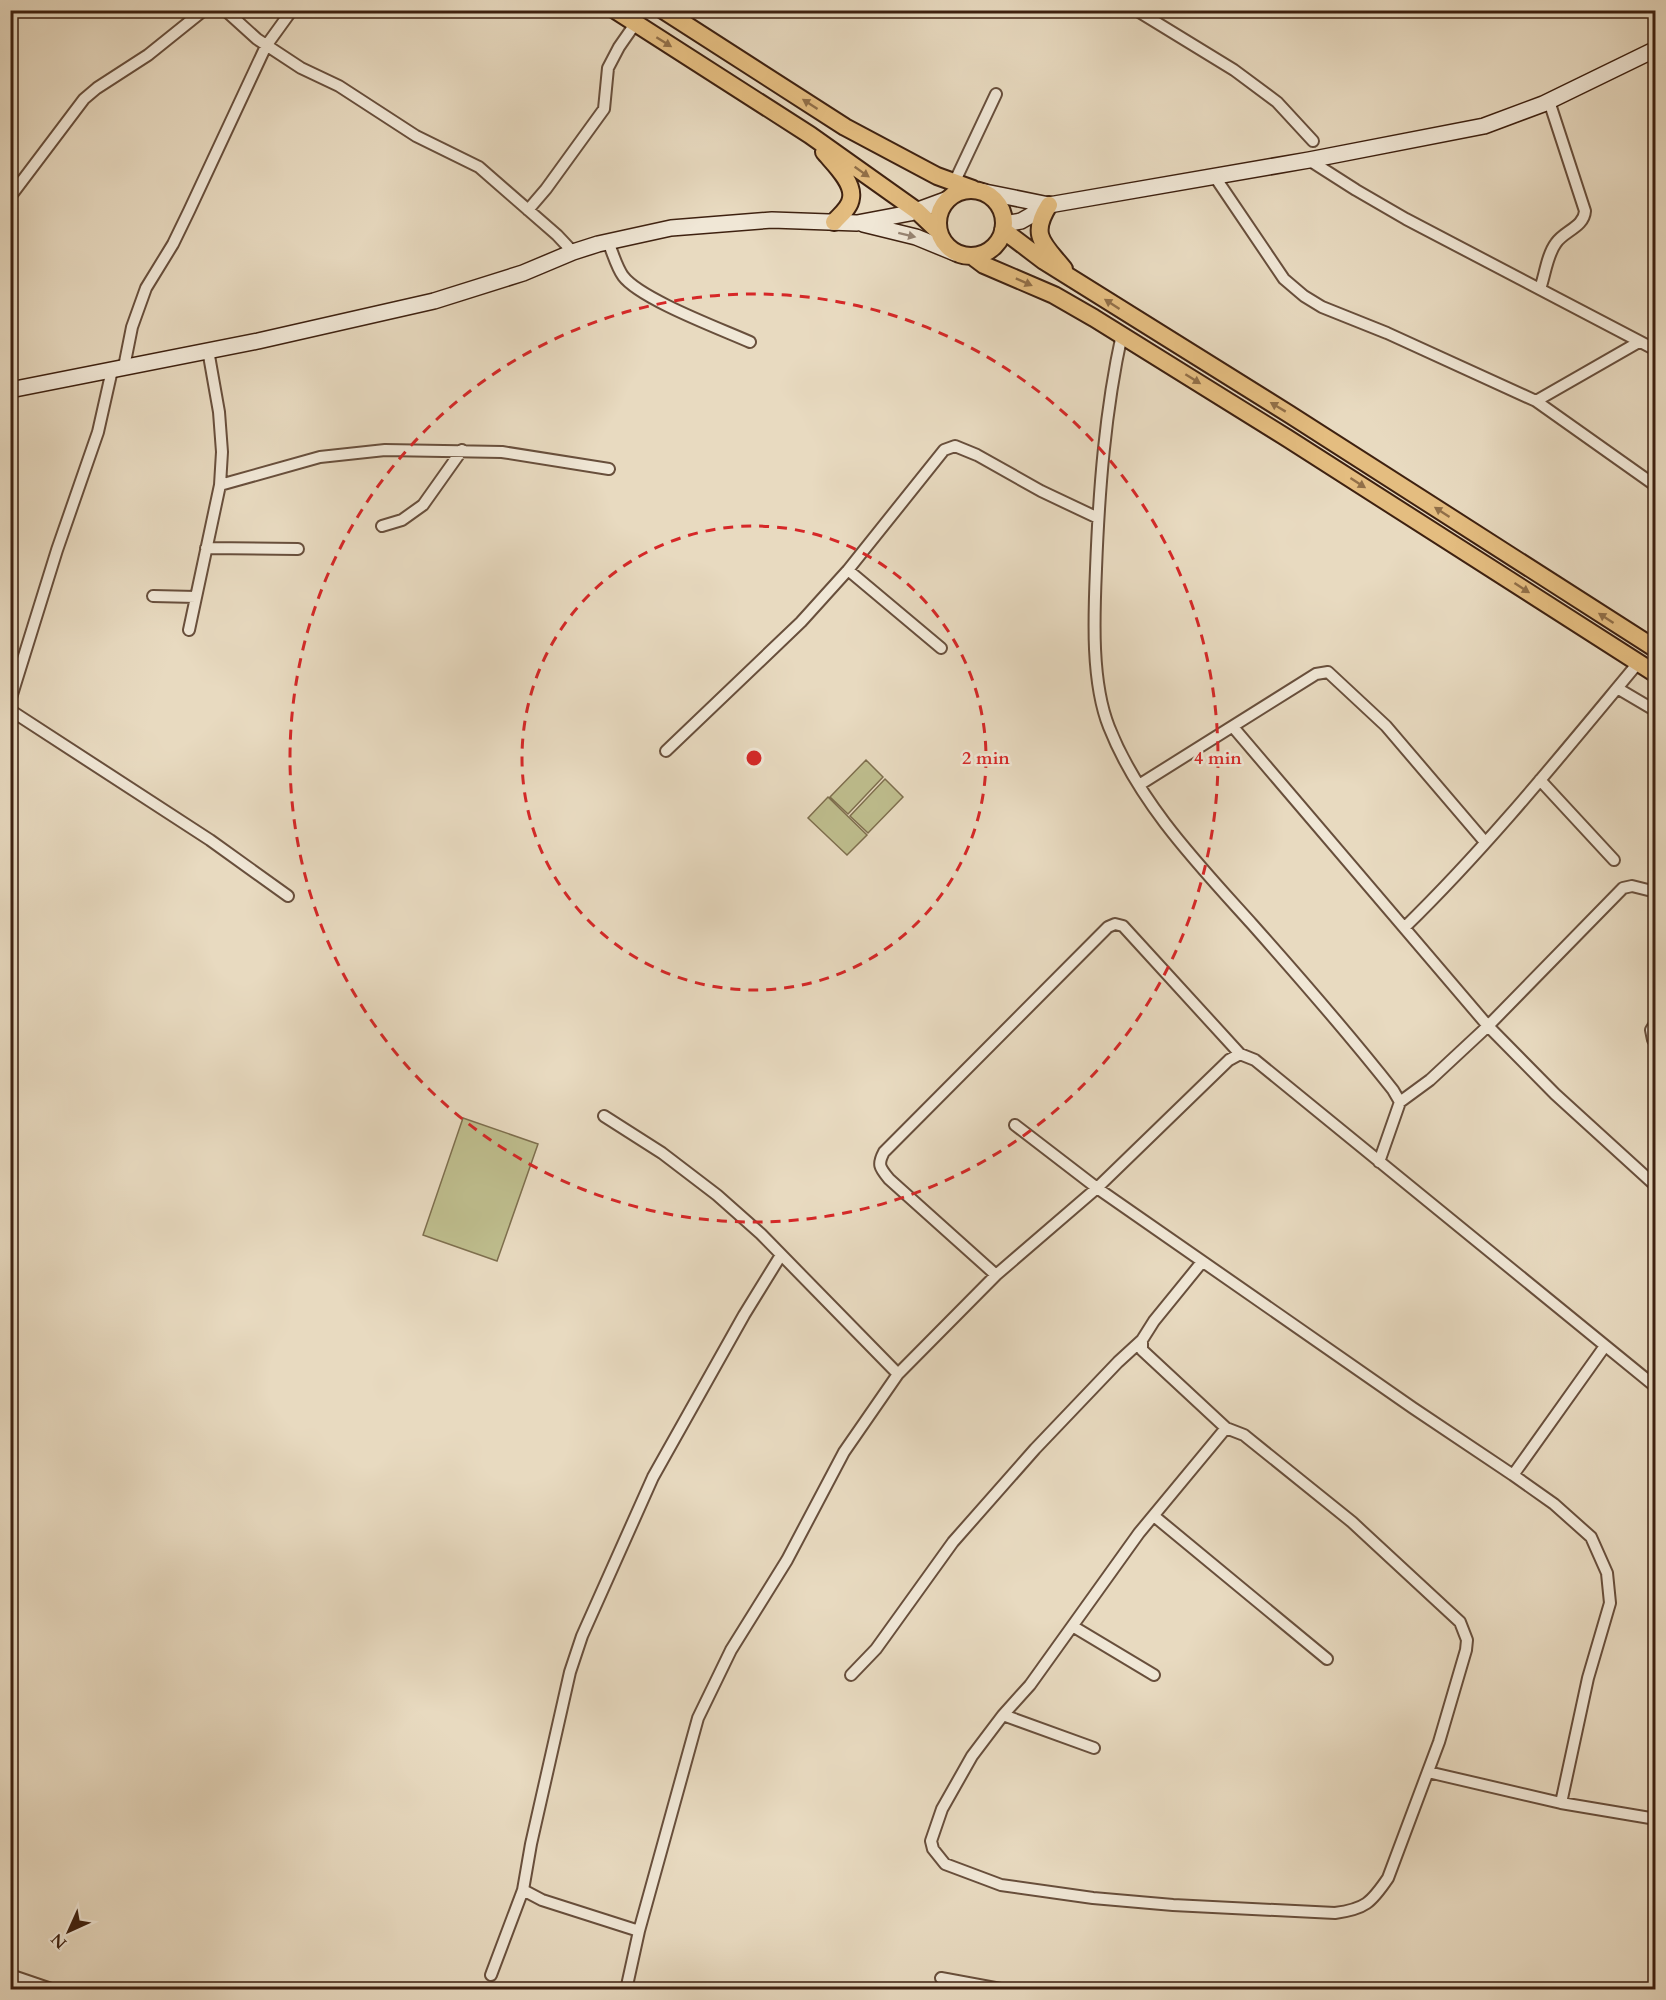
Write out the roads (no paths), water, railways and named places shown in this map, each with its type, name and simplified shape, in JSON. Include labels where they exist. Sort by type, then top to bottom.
[{"type":"main road","points":[[615,10],[810,135],[917,211],[938,231]]},
{"type":"main road","points":[[663,10],[845,127],[902,158],[951,191],[976,190],[994,199],[1000,206],[1004,227],[999,240],[990,251],[983,254],[964,254]]},
{"type":"main road","points":[[810,135],[850,187],[851,198],[846,209],[834,222]]},
{"type":"main road","points":[[951,191],[938,214],[938,231],[942,241],[984,265],[1054,296],[1122,334],[1656,674]]},
{"type":"main road","points":[[1049,205],[1040,219],[1038,228],[1043,243],[1068,275]]},
{"type":"main road","points":[[1004,227],[1044,261],[1289,414],[1656,649]]},
{"type":"street","points":[[10,197],[84,99],[148,55],[204,10]]},
{"type":"street","points":[[225,10],[267,46],[301,68],[339,86],[416,136],[479,167],[573,252]]},
{"type":"street","points":[[12,693],[57,550],[146,288],[185,219],[267,46],[292,10]]},
{"type":"street","points":[[1136,10],[1234,70],[1277,102],[1313,141]]},
{"type":"street","points":[[528,210],[604,109],[608,68],[635,24]]},
{"type":"street","points":[[1004,227],[1021,221],[1049,205],[1310,160],[1484,126],[1549,101],[1656,49]]},
{"type":"street","points":[[10,390],[258,341],[434,301],[523,273],[573,252],[671,228],[772,220],[857,222],[917,211],[951,191],[996,94]]},
{"type":"street","points":[[1540,289],[1555,243],[1585,217],[1549,101]]},
{"type":"street","points":[[1310,160],[1406,219],[1656,350]]},
{"type":"street","points":[[1215,177],[1284,279],[1304,296],[1322,307],[1387,333],[1536,401],[1656,486]]},
{"type":"street","points":[[976,190],[1049,205]]},
{"type":"street","points":[[857,222],[916,237],[964,254]]},
{"type":"street","points":[[608,242],[623,275],[632,285],[651,297],[750,342]]},
{"type":"street","points":[[1122,334],[1111,381],[1098,518],[1094,605],[1096,661],[1108,724],[1119,751],[1139,785],[1185,849],[1286,962],[1384,1079],[1400,1102]]},
{"type":"street","points":[[1536,401],[1639,342]]},
{"type":"street","points":[[189,630],[220,485],[222,452],[219,412],[208,350]]},
{"type":"street","points":[[666,751],[801,622],[848,570],[944,450],[955,446],[977,455],[1041,491],[1098,518]]},
{"type":"street","points":[[220,485],[321,457],[385,450],[502,452],[609,469]]},
{"type":"street","points":[[382,526],[402,520],[423,505],[462,450]]},
{"type":"street","points":[[206,548],[298,549]]},
{"type":"street","points":[[848,570],[941,648]]},
{"type":"street","points":[[153,596],[196,597]]},
{"type":"street","points":[[1404,927],[1444,888],[1540,780],[1638,663]]},
{"type":"street","points":[[1139,785],[1316,674],[1328,672],[1386,726],[1485,842]]},
{"type":"street","points":[[1617,688],[1656,711]]},
{"type":"street","points":[[10,710],[210,840],[288,896]]},
{"type":"street","points":[[1233,727],[1488,1026],[1555,1094],[1656,1186]]},
{"type":"street","points":[[1540,780],[1614,860]]},
{"type":"street","points":[[1379,1162],[1400,1102],[1422,1086],[1488,1026],[1623,888],[1632,886],[1656,892]]},
{"type":"street","points":[[996,1275],[889,1179],[881,1169],[879,1161],[884,1152],[1108,927],[1115,924],[1123,926],[1240,1054],[1255,1060],[1656,1387]]},
{"type":"street","points":[[1656,1022],[1651,1030],[1653,1040],[1656,1042]]},
{"type":"street","points":[[626,1989],[639,1931],[698,1718],[731,1650],[787,1560],[844,1452],[898,1374],[996,1275],[1097,1188],[1229,1060],[1240,1054]]},
{"type":"street","points":[[604,1116],[689,1173],[761,1234],[898,1374]]},
{"type":"street","points":[[1016,1125],[1097,1188],[1202,1262],[1554,1504],[1591,1537],[1607,1573],[1610,1603],[1588,1678],[1561,1803]]},
{"type":"street","points":[[491,1975],[523,1890],[531,1844],[570,1672],[582,1636],[653,1477],[744,1315],[781,1256]]},
{"type":"street","points":[[851,1675],[876,1648],[953,1542],[1050,1433],[1142,1340],[1154,1321],[1202,1262]]},
{"type":"street","points":[[1142,1340],[1142,1350],[1226,1428],[1244,1435],[1352,1522],[1460,1622],[1467,1640],[1466,1650],[1428,1772],[1388,1878],[1376,1896],[1354,1911],[1335,1913],[1093,1898],[1001,1885],[945,1864],[933,1849],[931,1841],[942,1809],[972,1756],[1074,1627],[1106,1578],[1154,1516],[1226,1428]]},
{"type":"street","points":[[1513,1475],[1605,1346]]},
{"type":"street","points":[[1154,1516],[1327,1659]]},
{"type":"street","points":[[1074,1627],[1154,1675]]},
{"type":"street","points":[[1003,1715],[1094,1748]]},
{"type":"street","points":[[1428,1772],[1561,1803],[1656,1819]]},
{"type":"street","points":[[523,1890],[542,1900],[639,1931]]},
{"type":"street","points":[[10,1975],[54,1989]]},
{"type":"street","points":[[941,1978],[1006,1989]]}]
